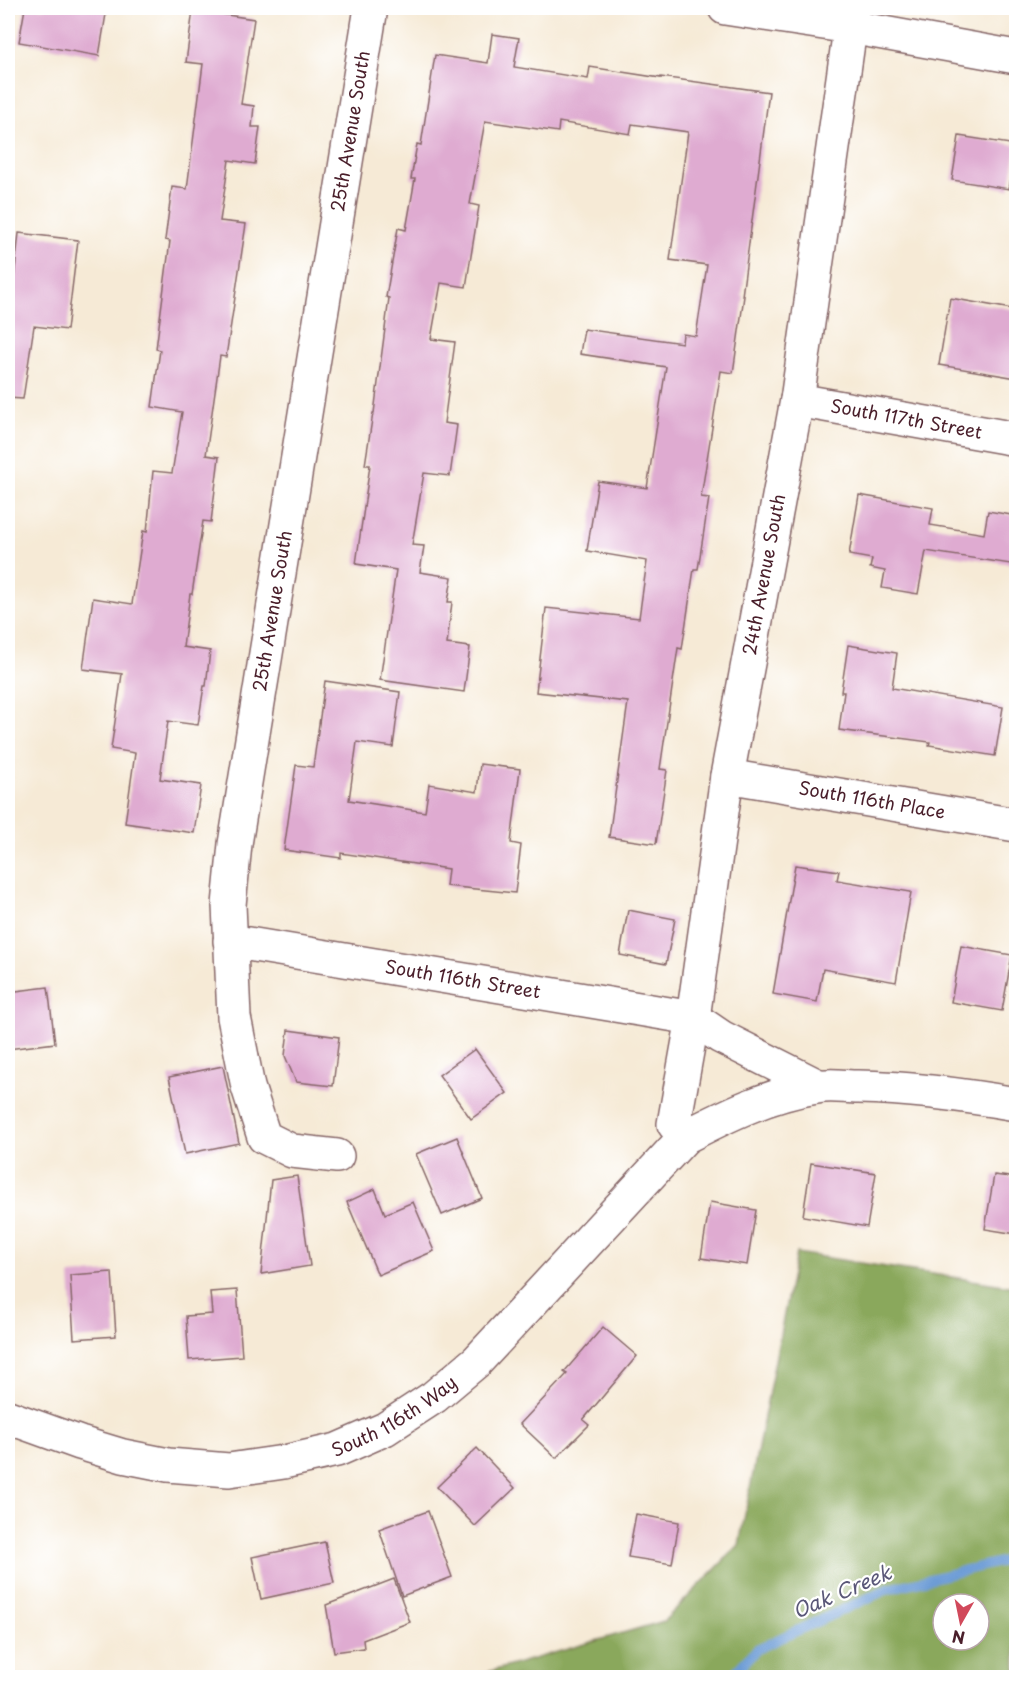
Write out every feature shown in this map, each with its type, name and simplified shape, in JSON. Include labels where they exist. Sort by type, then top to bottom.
[{"type":"street","name":"25th Avenue South","points":[[337,1156],[292,1151],[264,1137],[248,1087],[234,1017],[229,905],[235,844],[371,8]]},
{"type":"street","points":[[725,8],[852,17],[1017,57]]},
{"type":"street","name":"24th Avenue South","points":[[686,1137],[674,1124],[693,1018],[727,776],[797,400],[852,17]]},
{"type":"street","name":"South 117th Street","points":[[797,400],[1017,439]]},
{"type":"street","name":"South 116th Place","points":[[727,776],[1017,825]]},
{"type":"street","name":"South 116th Street","points":[[230,941],[693,1018]]},
{"type":"street","points":[[693,1018],[721,1037],[818,1086]]},
{"type":"street","points":[[686,1137],[755,1103],[818,1086],[884,1087],[1017,1104]]},
{"type":"street","name":"South 116th Way","points":[[8,1417],[113,1453],[168,1465],[228,1470],[284,1462],[337,1450],[385,1429],[434,1397],[477,1361],[686,1137]]},
{"type":"green space","points":[[796,1253],[1016,1287],[1016,1677],[471,1677],[664,1621],[739,1545]]},
{"type":"building","points":[[25,8],[107,8],[99,56],[19,42]]},
{"type":"building","points":[[193,10],[254,19],[241,104],[254,106],[252,127],[260,127],[255,164],[229,160],[220,221],[246,224],[226,357],[220,356],[206,455],[219,457],[211,522],[203,521],[183,647],[210,651],[206,686],[204,686],[198,725],[168,721],[160,779],[201,785],[194,833],[125,823],[135,753],[111,749],[122,674],[83,669],[93,598],[132,604],[143,531],[147,532],[153,471],[172,473],[182,412],[152,407],[160,350],[156,349],[170,241],[165,240],[172,187],[187,189],[203,64],[186,62]]},
{"type":"building","points":[[492,34],[519,38],[514,67],[588,79],[590,67],[769,92],[733,373],[721,371],[701,497],[709,498],[698,569],[694,569],[682,649],[678,648],[660,769],[667,770],[656,844],[609,837],[628,702],[536,692],[546,608],[639,618],[647,561],[587,551],[598,481],[647,488],[666,367],[580,354],[584,329],[682,343],[683,334],[696,336],[707,265],[670,260],[688,132],[632,124],[630,134],[559,122],[558,132],[485,121],[470,204],[479,206],[466,287],[441,283],[431,339],[455,342],[444,423],[457,425],[450,476],[424,473],[412,545],[424,546],[420,572],[452,577],[448,602],[452,602],[447,644],[470,647],[464,692],[380,680],[396,570],[356,564],[370,465],[365,465],[389,298],[386,297],[398,228],[406,230],[415,179],[411,179],[417,144],[421,145],[435,55],[488,63]]},
{"type":"building","points":[[959,136],[1017,145],[1009,189],[952,180]]},
{"type":"building","points":[[19,233],[78,240],[67,330],[34,326],[23,399],[8,398],[8,334]]},
{"type":"building","points":[[950,298],[1017,310],[1017,378],[939,365]]},
{"type":"building","points":[[859,495],[933,508],[930,525],[984,534],[988,511],[1017,516],[1017,565],[926,551],[918,594],[882,588],[885,571],[870,568],[872,559],[849,555]]},
{"type":"building","points":[[848,645],[897,653],[892,688],[1003,707],[995,756],[929,745],[930,742],[839,730],[844,692],[841,692]]},
{"type":"building","points":[[325,681],[400,692],[393,747],[357,742],[349,800],[425,812],[429,784],[477,792],[480,764],[520,769],[511,843],[521,845],[515,893],[446,886],[448,869],[341,853],[341,858],[284,850],[296,765],[313,767]]},
{"type":"building","points":[[795,865],[839,871],[837,880],[911,892],[896,982],[823,969],[817,1002],[773,994]]},
{"type":"building","points":[[628,910],[675,919],[666,964],[620,955]]},
{"type":"building","points":[[961,946],[1012,955],[1002,1011],[951,1002]]},
{"type":"building","points":[[48,987],[55,1043],[8,1049],[8,992]]},
{"type":"building","points":[[288,1030],[339,1037],[333,1086],[296,1082],[285,1056]]},
{"type":"building","points":[[475,1049],[507,1093],[471,1119],[439,1075]]},
{"type":"building","points":[[223,1066],[239,1143],[185,1154],[169,1077]]},
{"type":"building","points":[[457,1137],[482,1198],[442,1215],[416,1154]]},
{"type":"building","points":[[811,1163],[876,1173],[867,1227],[803,1216]]},
{"type":"building","points":[[994,1175],[1017,1178],[1017,1234],[985,1229]]},
{"type":"building","points":[[297,1176],[310,1266],[261,1274],[271,1180]]},
{"type":"building","points":[[375,1189],[385,1214],[413,1202],[434,1251],[378,1275],[347,1202]]},
{"type":"building","points":[[710,1202],[756,1210],[747,1265],[701,1258]]},
{"type":"building","points":[[112,1272],[116,1336],[74,1339],[70,1275]]},
{"type":"building","points":[[237,1290],[242,1356],[189,1360],[186,1316],[212,1314],[210,1292]]},
{"type":"building","points":[[603,1327],[637,1356],[583,1420],[589,1425],[556,1458],[520,1424],[567,1374],[564,1372]]},
{"type":"building","points":[[477,1448],[515,1488],[475,1526],[437,1487]]},
{"type":"building","points":[[428,1511],[452,1577],[402,1596],[379,1529]]},
{"type":"building","points":[[636,1514],[679,1522],[672,1564],[628,1557]]},
{"type":"building","points":[[325,1542],[334,1583],[261,1599],[252,1557]]},
{"type":"building","points":[[394,1579],[410,1622],[363,1640],[364,1648],[334,1652],[326,1605]]},
{"type":"waterway","name":"Oak Creek","points":[[730,1678],[757,1649],[888,1589],[1016,1558]]}]
